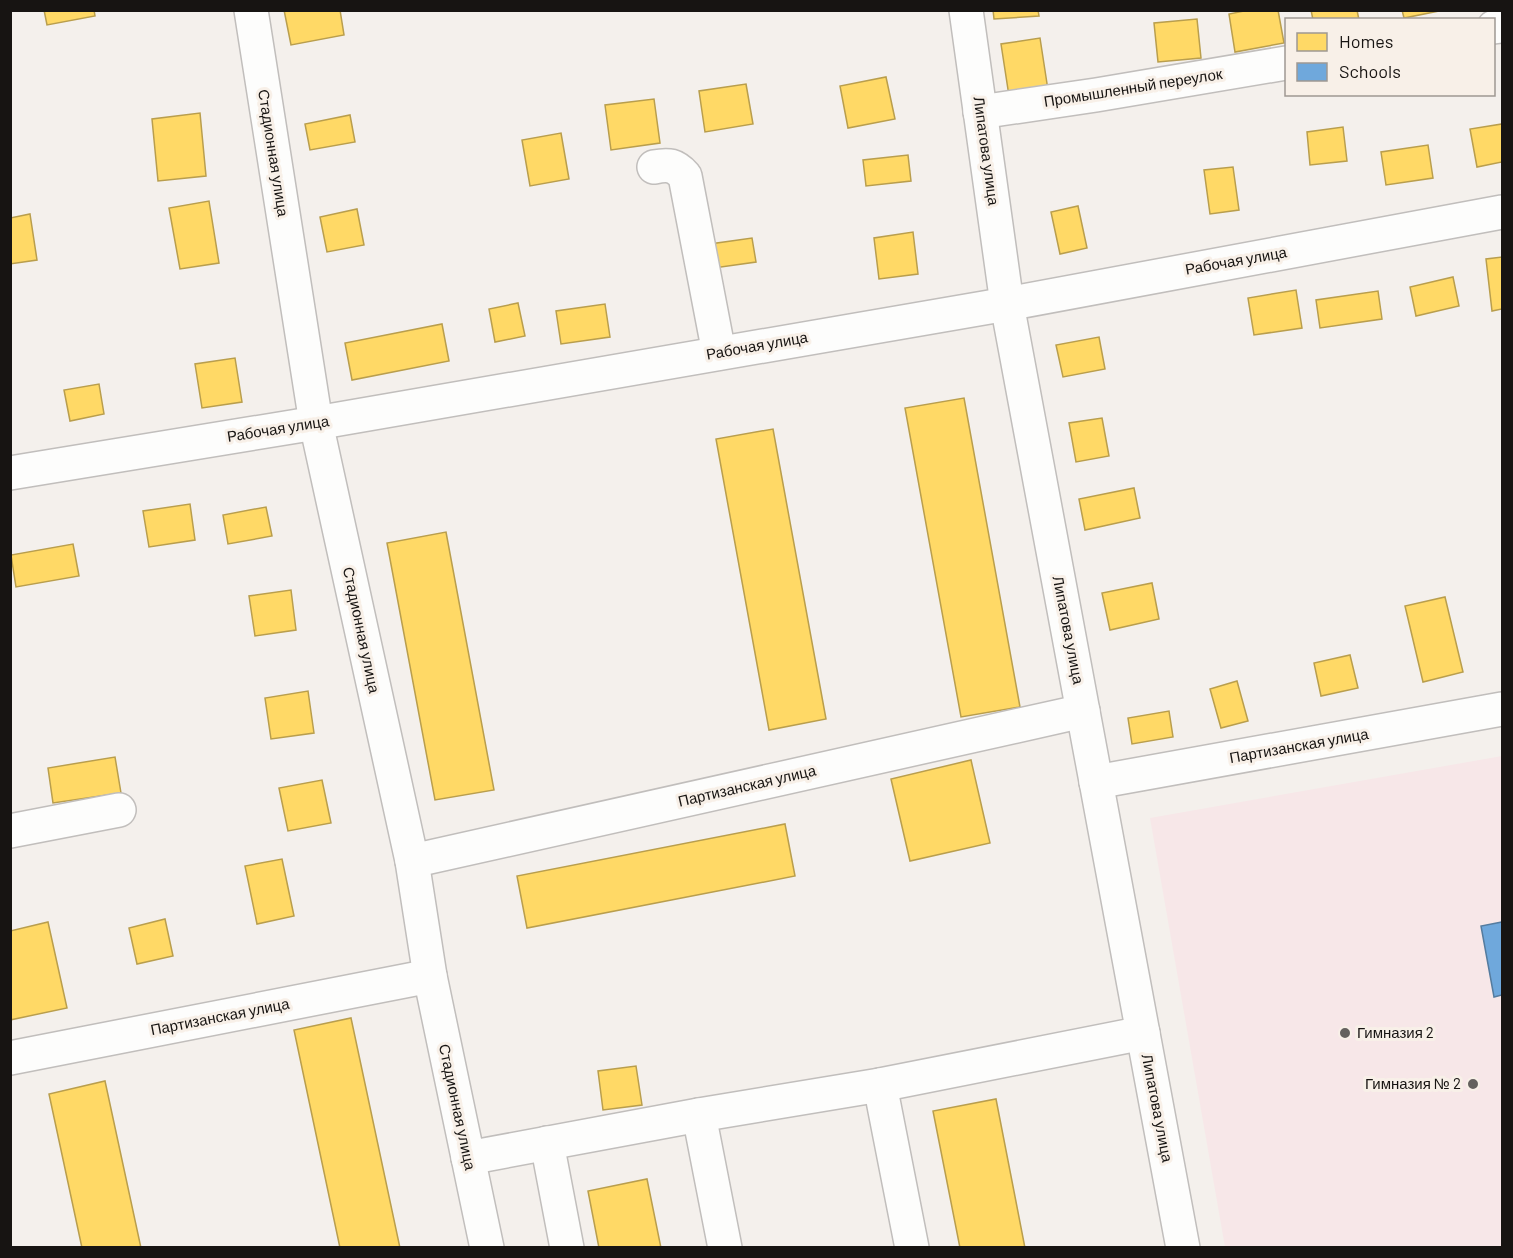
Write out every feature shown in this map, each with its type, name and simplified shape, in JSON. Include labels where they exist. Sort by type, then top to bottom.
[{"type":"street","name":"Стадионная улица","points":[[251,10],[316,423],[412,861],[430,976],[487,1248]]},
{"type":"street","name":"Липатова улица","points":[[966,10],[1007,304],[1183,1248]]},
{"type":"street","name":"Промышленный переулок","points":[[980,112],[1285,63]]},
{"type":"street","points":[[654,167],[666,165],[678,168],[685,176],[719,352]]},
{"type":"street","name":"Рабочая улица","points":[[10,473],[316,423],[1007,304],[1503,212]]},
{"type":"street","name":"Партизанская улица","points":[[1096,782],[1503,709]]},
{"type":"street","name":"Партизанская улица","points":[[412,861],[1083,711]]},
{"type":"street","points":[[10,831],[120,810]]},
{"type":"street","name":"Партизанская улица","points":[[10,1058],[430,976]]},
{"type":"street","points":[[468,1158],[699,1115],[880,1085],[1143,1033]]},
{"type":"street","points":[[880,1085],[912,1248]]},
{"type":"street","points":[[699,1115],[725,1248]]},
{"type":"street","points":[[548,1143],[567,1248]]},
{"type":"shaded area","name":"Гимназия 2","points":[[1502,756],[1502,1247],[1225,1247],[1150,818]]},
{"type":"building: Homes","points":[[44,10],[94,10],[95,16],[47,25]]},
{"type":"building: Homes","points":[[284,10],[340,10],[344,35],[291,45]]},
{"type":"building: Homes","points":[[993,10],[1038,10],[1039,16],[994,19]]},
{"type":"building: Homes","points":[[1249,10],[1278,10],[1284,43],[1235,52],[1229,14]]},
{"type":"building: Homes","points":[[1311,10],[1357,10],[1359,18],[1313,18]]},
{"type":"building: Homes","points":[[1402,10],[1444,10],[1404,18]]},
{"type":"building: Homes","points":[[1197,19],[1201,58],[1158,62],[1154,23]]},
{"type":"building: Homes","points":[[1040,38],[1048,90],[1009,96],[1001,44]]},
{"type":"building: Homes","points":[[886,77],[895,119],[848,128],[840,86]]},
{"type":"building: Homes","points":[[746,84],[753,124],[705,132],[699,91]]},
{"type":"building: Homes","points":[[654,99],[660,143],[611,150],[605,105]]},
{"type":"building: Homes","points":[[200,113],[206,176],[158,181],[152,119]]},
{"type":"building: Homes","points":[[350,115],[355,142],[310,150],[305,124]]},
{"type":"building: Homes","points":[[1502,124],[1502,162],[1477,167],[1470,129]]},
{"type":"building: Homes","points":[[1343,127],[1347,161],[1310,165],[1307,132]]},
{"type":"building: Homes","points":[[561,133],[569,179],[530,186],[522,140]]},
{"type":"building: Homes","points":[[1428,145],[1433,178],[1386,185],[1381,152]]},
{"type":"building: Homes","points":[[908,155],[911,181],[866,186],[863,160]]},
{"type":"building: Homes","points":[[1233,167],[1239,210],[1210,214],[1204,170]]},
{"type":"building: Homes","points":[[209,201],[219,263],[180,269],[169,208]]},
{"type":"building: Homes","points":[[1078,206],[1087,248],[1060,254],[1051,212]]},
{"type":"building: Homes","points":[[357,209],[364,245],[327,252],[320,217]]},
{"type":"building: Homes","points":[[30,214],[37,260],[10,264],[10,218]]},
{"type":"building: Homes","points":[[913,232],[918,274],[879,279],[874,238]]},
{"type":"building: Homes","points":[[752,238],[756,262],[714,268],[710,244]]},
{"type":"building: Homes","points":[[1502,257],[1502,309],[1492,311],[1486,259]]},
{"type":"building: Homes","points":[[1453,277],[1459,306],[1416,316],[1410,287]]},
{"type":"building: Homes","points":[[1296,290],[1302,328],[1254,335],[1248,298]]},
{"type":"building: Homes","points":[[1378,291],[1382,319],[1320,328],[1316,300]]},
{"type":"building: Homes","points":[[518,303],[525,336],[495,342],[489,309]]},
{"type":"building: Homes","points":[[605,304],[610,337],[561,344],[556,311]]},
{"type":"building: Homes","points":[[442,324],[449,361],[352,380],[345,343]]},
{"type":"building: Homes","points":[[1099,337],[1105,369],[1063,377],[1056,345]]},
{"type":"building: Homes","points":[[235,358],[242,402],[202,408],[195,364]]},
{"type":"building: Homes","points":[[99,384],[104,414],[70,421],[64,390]]},
{"type":"building: Homes","points":[[964,398],[1020,707],[961,717],[905,408]]},
{"type":"building: Homes","points":[[1102,418],[1109,456],[1076,462],[1069,423]]},
{"type":"building: Homes","points":[[773,429],[826,719],[769,730],[716,439]]},
{"type":"building: Homes","points":[[1134,488],[1140,518],[1085,530],[1079,499]]},
{"type":"building: Homes","points":[[190,504],[195,540],[149,547],[143,511]]},
{"type":"building: Homes","points":[[266,507],[272,536],[228,544],[223,515]]},
{"type":"building: Homes","points":[[446,532],[494,790],[435,800],[387,543]]},
{"type":"building: Homes","points":[[73,544],[79,576],[16,587],[11,555]]},
{"type":"building: Homes","points":[[1152,583],[1159,619],[1110,630],[1102,593]]},
{"type":"building: Homes","points":[[291,590],[296,630],[255,636],[249,596]]},
{"type":"building: Homes","points":[[1445,597],[1463,672],[1423,682],[1405,606]]},
{"type":"building: Homes","points":[[1350,655],[1358,688],[1321,696],[1314,663]]},
{"type":"building: Homes","points":[[1237,681],[1248,721],[1221,728],[1210,689]]},
{"type":"building: Homes","points":[[308,691],[314,733],[271,739],[265,698]]},
{"type":"building: Homes","points":[[1169,711],[1173,737],[1132,744],[1128,718]]},
{"type":"building: Homes","points":[[115,757],[121,793],[53,803],[48,768]]},
{"type":"building: Homes","points":[[971,760],[990,843],[910,861],[891,779]]},
{"type":"building: Homes","points":[[322,780],[331,823],[288,831],[279,788]]},
{"type":"building: Homes","points":[[785,824],[795,876],[527,928],[517,876]]},
{"type":"building: Homes","points":[[282,859],[294,916],[257,924],[245,866]]},
{"type":"building: Homes","points":[[165,919],[173,956],[137,964],[129,928]]},
{"type":"building: Homes","points":[[48,922],[67,1008],[10,1020],[10,931]]},
{"type":"building: Homes","points":[[351,1018],[400,1248],[340,1248],[294,1030]]},
{"type":"building: Homes","points":[[636,1066],[642,1105],[603,1110],[598,1071]]},
{"type":"building: Homes","points":[[105,1081],[141,1248],[82,1248],[49,1094]]},
{"type":"building: Homes","points":[[996,1099],[1025,1248],[960,1248],[933,1111]]},
{"type":"building: Homes","points":[[647,1179],[661,1248],[599,1248],[588,1191]]},
{"type":"building: Schools","points":[[1502,922],[1502,995],[1494,997],[1481,926]]},
{"type":"place","name":"Гимназия 2","points":[[1345,1033]]},
{"type":"place","name":"Гимназия № 2","points":[[1473,1084]]}]
